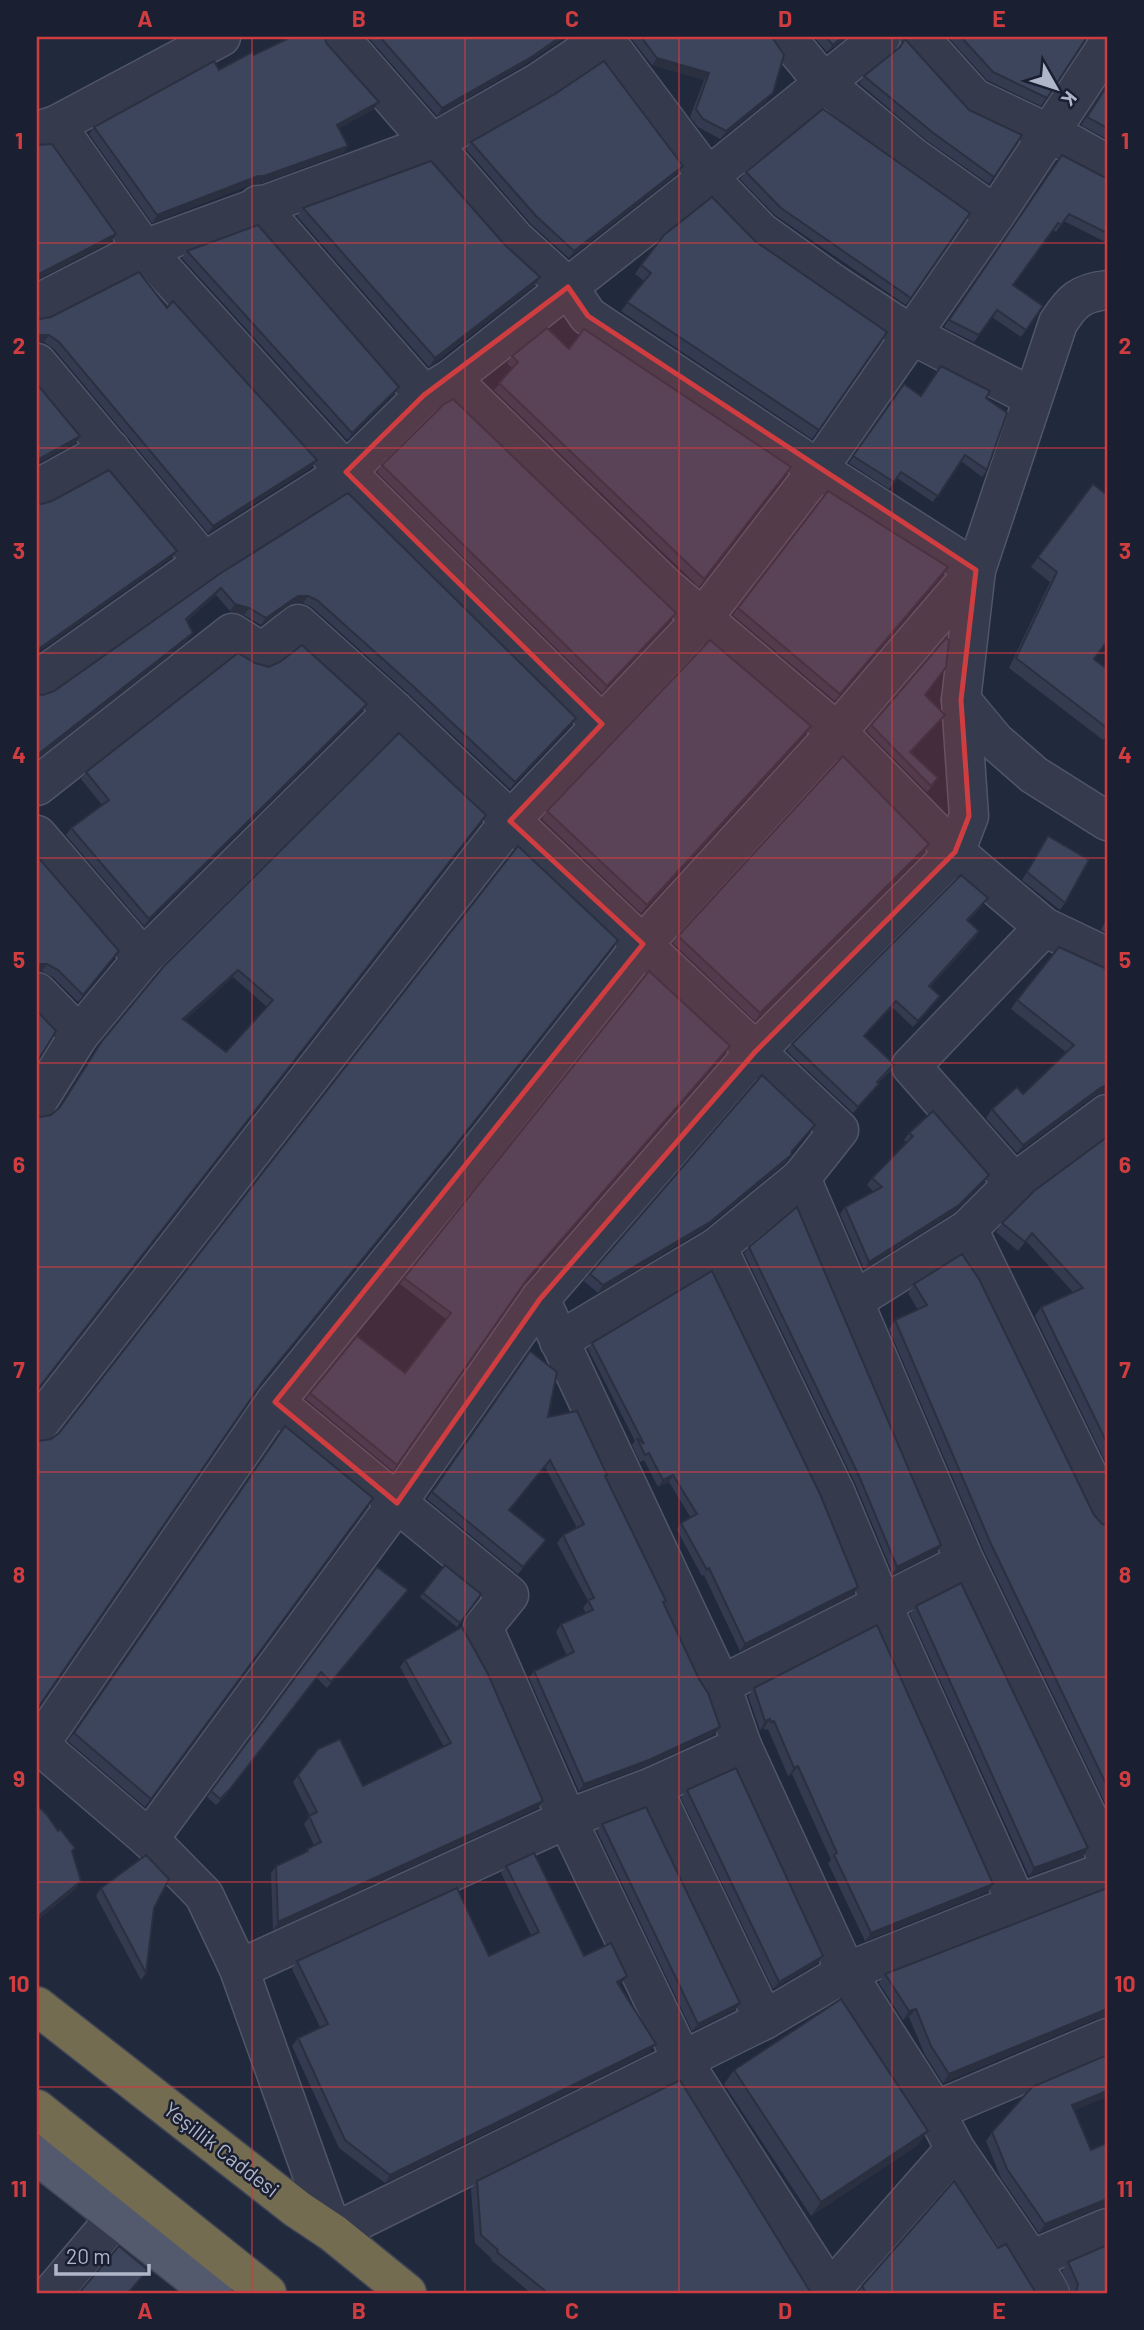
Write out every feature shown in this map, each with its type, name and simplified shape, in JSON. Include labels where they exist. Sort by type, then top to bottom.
[{"type":"highway","name":"Yeşillik Caddesi","points":[[37,2006],[407,2293]]},
{"type":"highway","points":[[37,2109],[267,2293]]},
{"type":"main road","points":[[37,2155],[213,2293]]},
{"type":"street","points":[[221,37],[46,128],[144,248],[346,472],[602,724]]},
{"type":"street","points":[[339,37],[515,239],[568,287],[587,316],[976,570]]},
{"type":"street","points":[[37,304],[144,248],[431,144],[539,82],[604,37],[708,177],[761,232],[910,334],[1032,397]]},
{"type":"street","points":[[786,37],[823,82],[913,156],[995,215]]},
{"type":"street","points":[[37,680],[204,562],[346,472],[438,387],[708,177],[881,37]]},
{"type":"street","points":[[919,37],[974,98],[1107,164]]},
{"type":"street","points":[[37,1426],[510,821],[702,619],[818,469],[995,215],[1107,46]]},
{"type":"street","points":[[258,205],[438,387],[702,619],[837,732],[956,852],[1044,927],[1107,957]]},
{"type":"street","points":[[149,1839],[397,1503],[540,1299],[755,1052],[956,852],[969,816],[961,699],[976,570],[1058,323],[1071,302],[1092,291],[1107,290]]},
{"type":"street","points":[[37,363],[204,562]]},
{"type":"street","points":[[37,489],[110,449]]},
{"type":"street","points":[[976,570],[837,732],[643,944],[467,1168],[275,1402],[38,1744],[149,1839],[204,1895],[239,1969],[332,2233],[764,2020],[846,1972],[1107,1871]]},
{"type":"street","points":[[37,786],[232,633],[262,652],[298,624],[394,710],[839,1130],[801,1178],[717,1247],[559,1341]]},
{"type":"street","points":[[961,699],[995,741],[1034,775],[1103,808]]},
{"type":"street","points":[[37,1102],[79,1035],[143,958],[394,710]]},
{"type":"street","points":[[37,835],[143,958]]},
{"type":"street","points":[[1014,1183],[911,1066],[1044,927]]},
{"type":"street","points":[[37,992],[79,1035]]},
{"type":"street","points":[[852,1302],[968,1229],[1014,1183],[1107,1114]]},
{"type":"street","points":[[801,1178],[965,1562],[1107,1857]]},
{"type":"street","points":[[968,1229],[1107,1514]]},
{"type":"street","points":[[717,1247],[835,1492],[881,1602],[1017,1904]]},
{"type":"street","points":[[540,1299],[721,1685],[742,1746],[846,1972],[935,2111],[955,2149],[1031,2260],[1050,2293]]},
{"type":"street","points":[[275,1402],[509,1595],[483,1627],[567,1819],[682,2060],[829,2292],[955,2149]]},
{"type":"street","points":[[721,1685],[965,1562]]},
{"type":"street","points":[[239,1969],[567,1819],[652,1787],[742,1746]]},
{"type":"street","points":[[652,1787],[764,2020]]},
{"type":"street","points":[[935,2111],[1107,2038]]},
{"type":"street","points":[[52,2293],[117,2216]]},
{"type":"street","points":[[1031,2260],[1107,2228]]},
{"type":"highlighted area","points":[[568,287],[588,316],[976,570],[961,700],[969,816],[955,852],[755,1052],[540,1299],[397,1503],[275,1402],[643,944],[510,821],[602,724],[346,472],[424,395]]},
{"type":"building","points":[[291,37],[324,37],[327,44],[379,102],[337,125],[348,146],[258,176],[157,215],[94,127],[214,61],[219,70],[252,52],[254,55]]},
{"type":"building","points":[[380,37],[560,37],[533,56],[442,108]]},
{"type":"building","points":[[641,37],[772,37],[784,55],[773,93],[726,131],[703,119],[696,109],[709,73],[657,58]]},
{"type":"building","points":[[826,37],[842,37],[833,45]]},
{"type":"building","points":[[961,37],[1087,37],[1047,98],[993,72]]},
{"type":"building","points":[[905,39],[969,110],[1022,135],[994,177],[932,132],[864,76],[900,47]]},
{"type":"building","points":[[604,61],[683,166],[574,251],[536,216],[471,142],[555,94]]},
{"type":"building","points":[[1107,86],[1107,128],[1087,117]]},
{"type":"building","points":[[823,109],[970,213],[911,298],[781,208],[746,172]]},
{"type":"building","points":[[52,144],[116,234],[37,275],[37,145]]},
{"type":"building","points":[[1062,155],[1107,178],[1107,233],[1069,214],[1061,225],[1058,223],[1013,285],[1043,306],[1026,330],[997,310],[979,335],[949,320]]},
{"type":"building","points":[[431,161],[505,245],[540,277],[435,358],[303,208]]},
{"type":"building","points":[[712,197],[755,241],[887,332],[819,430],[627,302],[651,273],[641,265],[664,235]]},
{"type":"building","points":[[258,225],[399,387],[352,433],[187,251]]},
{"type":"building","points":[[139,272],[167,308],[173,301],[317,460],[213,526],[59,342],[49,335],[37,335],[37,318],[51,317]]},
{"type":"building","points":[[547,328],[569,349],[584,329],[791,467],[704,579],[499,383],[518,362],[512,356]]},
{"type":"building","points":[[941,366],[990,391],[986,398],[1007,413],[987,470],[965,455],[938,496],[901,472],[894,482],[853,456],[904,384],[921,396]]},
{"type":"building","points":[[37,384],[80,436],[37,460]]},
{"type":"building","points":[[453,399],[676,613],[607,686],[382,465],[443,405]]},
{"type":"building","points":[[109,470],[177,551],[37,650],[37,503],[52,501]]},
{"type":"building","points":[[1093,484],[1107,495],[1107,641],[1094,659],[1107,669],[1107,728],[1016,658],[1057,572],[1038,557]]},
{"type":"building","points":[[828,491],[948,567],[840,694],[738,608]]},
{"type":"building","points":[[348,493],[576,718],[515,782],[317,600],[298,596],[266,618],[249,608],[235,604],[221,588],[186,619],[193,633],[37,755],[37,694],[54,691],[221,573]]},
{"type":"building","points":[[946,638],[949,640],[946,667],[925,695],[945,715],[910,752],[938,778],[931,786],[871,725]]},
{"type":"building","points":[[710,640],[811,726],[647,905],[547,811]]},
{"type":"building","points":[[302,645],[367,704],[149,919],[71,828],[109,800],[86,772],[238,653],[255,663],[269,667]]},
{"type":"building","points":[[399,733],[486,815],[37,1390],[37,1116],[51,1115],[60,1107],[102,1041],[164,966]],"holes":[[[238,970],[273,1000],[226,1052],[183,1019]]]},
{"type":"building","points":[[843,756],[929,844],[760,1013],[678,936]]},
{"type":"building","points":[[1048,836],[1089,860],[1065,903],[1027,872]]},
{"type":"building","points":[[518,846],[618,940],[263,1381],[39,1706],[37,1440],[51,1439],[59,1433]]},
{"type":"building","points":[[37,856],[119,951],[83,995],[58,970],[47,964],[37,964]]},
{"type":"building","points":[[961,875],[988,898],[967,920],[979,931],[929,986],[940,996],[918,1021],[896,1001],[864,1036],[894,1064],[858,1107],[792,1044]]},
{"type":"building","points":[[1059,947],[1107,969],[1107,1085],[1023,1145],[992,1109],[1017,1087],[1023,1094],[1074,1045],[1017,1000]]},
{"type":"building","points":[[649,971],[730,1046],[528,1278],[397,1465],[310,1393],[357,1336],[405,1373],[451,1313],[404,1278]]},
{"type":"building","points":[[37,1011],[56,1031],[37,1062]]},
{"type":"building","points":[[762,1075],[815,1125],[791,1155],[710,1222],[603,1285],[590,1274]]},
{"type":"building","points":[[933,1111],[989,1175],[959,1205],[869,1262],[845,1207],[882,1187],[872,1178],[913,1136],[909,1133]]},
{"type":"building","points":[[1107,1137],[1107,1443],[1041,1307],[1083,1288],[1032,1233],[1025,1242],[1002,1223],[1034,1191]]},
{"type":"building","points":[[797,1207],[941,1545],[897,1567],[859,1476],[749,1247]]},
{"type":"building","points":[[962,1254],[979,1279],[1094,1515],[1102,1524],[1107,1525],[1107,1786],[991,1544],[895,1320],[927,1305],[914,1284]]},
{"type":"building","points":[[712,1271],[820,1494],[858,1587],[745,1644],[709,1568],[707,1570],[681,1523],[697,1514],[673,1475],[663,1480],[649,1453],[645,1455],[637,1438],[644,1444],[592,1343]]},
{"type":"building","points":[[530,1351],[557,1372],[548,1417],[577,1411],[607,1475],[605,1476],[666,1601],[663,1602],[708,1693],[720,1727],[649,1760],[584,1784],[534,1671],[574,1652],[561,1624],[593,1610],[588,1600],[594,1598],[563,1535],[584,1524],[550,1460],[509,1510],[546,1540],[523,1567],[432,1492]]},
{"type":"building","points":[[285,1426],[373,1498],[151,1799],[74,1733]]},
{"type":"building","points":[[445,1565],[481,1594],[460,1623],[423,1593]]},
{"type":"building","points":[[377,1567],[408,1590],[331,1682],[321,1672],[220,1799],[211,1791]]},
{"type":"building","points":[[961,1583],[1088,1848],[1034,1868],[916,1606]]},
{"type":"building","points":[[877,1625],[993,1884],[871,1933],[834,1855],[837,1853],[798,1766],[794,1768],[774,1721],[765,1721],[754,1688]]},
{"type":"building","points":[[462,1627],[488,1674],[543,1801],[278,1922],[276,1866],[321,1842],[309,1816],[317,1812],[298,1775],[318,1749],[340,1739],[363,1786],[451,1743],[405,1660]]},
{"type":"building","points":[[736,1768],[823,1956],[779,1982],[687,1790]]},
{"type":"building","points":[[37,1805],[75,1848],[72,1851],[81,1881],[37,1917]]},
{"type":"building","points":[[646,1807],[740,2003],[698,2024],[602,1824]]},
{"type":"building","points":[[534,1853],[584,1956],[611,1943],[627,1976],[617,1982],[656,2044],[390,2175],[345,2140],[298,2038],[328,2024],[297,1961],[457,1888],[489,1956],[539,1932],[506,1866]]},
{"type":"building","points":[[146,1855],[169,1879],[154,1908],[146,1973],[101,1888]]},
{"type":"building","points":[[1107,1888],[1107,2009],[949,2074],[931,2046],[916,2009],[909,2011],[885,1974]]},
{"type":"building","points":[[841,1999],[928,2131],[821,2202],[734,2070]]},
{"type":"building","points":[[1107,2055],[1107,2091],[1072,2105],[1091,2150],[1107,2143],[1107,2199],[1045,2224],[1007,2169],[992,2132],[1032,2087]]},
{"type":"building","points":[[680,2080],[811,2293],[548,2293],[497,2252],[481,2235],[477,2181]]},
{"type":"building","points":[[954,2181],[998,2248],[1006,2244],[1036,2293],[866,2293],[862,2286]]},
{"type":"building","points":[[1107,2245],[1107,2293],[1076,2293],[1078,2284],[1068,2262]]},
{"type":"building","points":[[119,2246],[148,2270],[128,2293],[79,2293]]}]
